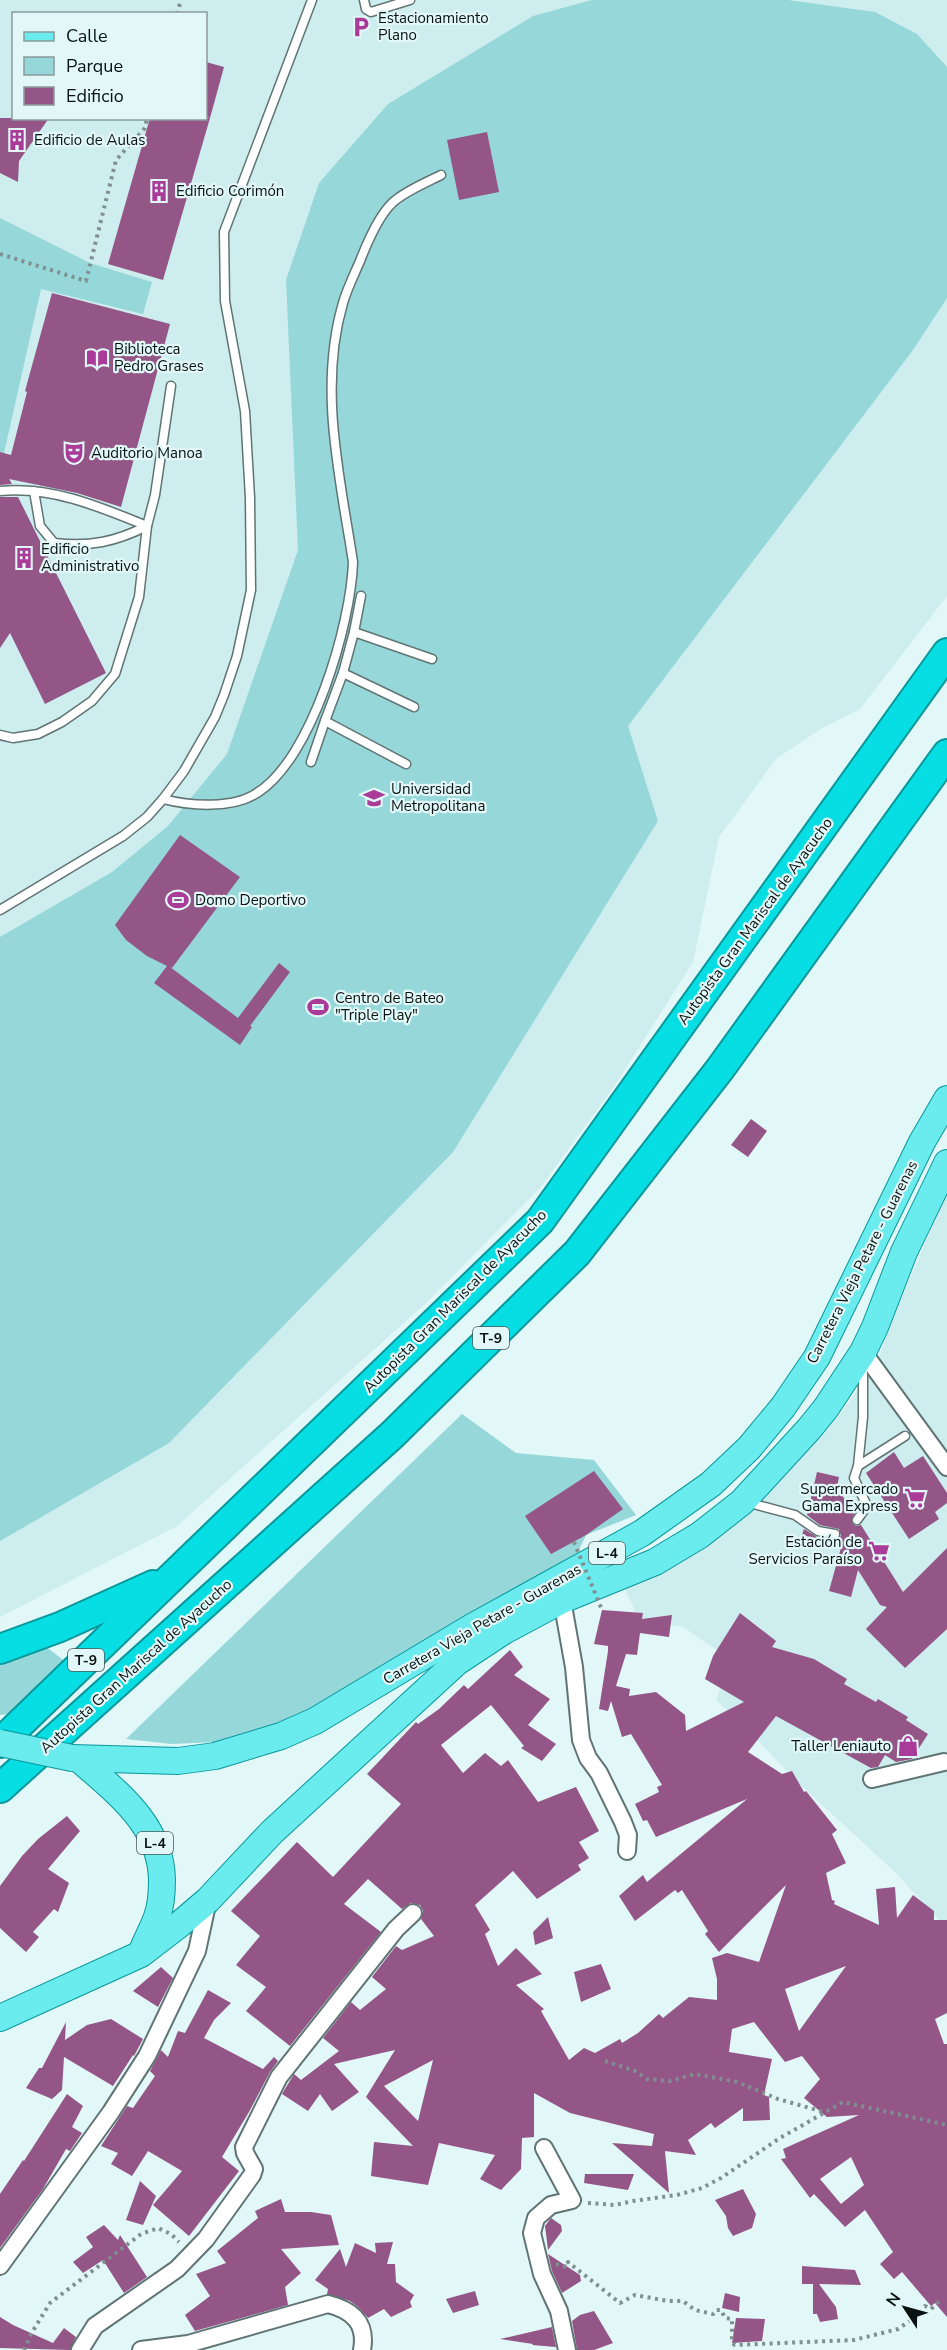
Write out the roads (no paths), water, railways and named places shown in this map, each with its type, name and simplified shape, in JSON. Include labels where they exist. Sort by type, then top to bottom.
[{"type":"highway","name":"Autopista Gran Mariscal de Ayacucho","points":[[0,1743],[540,1221],[947,653]]},
{"type":"highway","name":"Autopista Gran Mariscal de Ayacucho","points":[[2,1789],[393,1435],[577,1253],[720,1069],[947,754]]},
{"type":"highway","points":[[900,821],[947,787]]},
{"type":"highway","points":[[0,1649],[60,1627],[171,1576]]},
{"type":"main road","name":"Carretera Vieja Petare - Guarenas","points":[[75,1758],[178,1761],[215,1756],[281,1736],[315,1721],[493,1615],[642,1533],[711,1484],[749,1448],[783,1407],[817,1357],[922,1142],[947,1099]]},
{"type":"main road","name":"Carretera Vieja Petare - Guarenas","points":[[0,2018],[141,1954],[208,1900],[272,1832],[458,1662],[504,1631],[562,1600],[655,1562],[700,1535],[742,1502],[809,1430],[863,1352],[904,1252],[947,1163]]},
{"type":"main road","name":"L-4","points":[[0,1743],[75,1758],[131,1805],[145,1824],[156,1845],[162,1867],[162,1890],[158,1915],[141,1954]]},
{"type":"street","points":[[863,1352],[947,1467]]},
{"type":"street","points":[[562,1600],[574,1666],[581,1740],[588,1758],[623,1822],[628,1836],[627,1851]]},
{"type":"street","points":[[872,1779],[946,1761]]},
{"type":"street","points":[[0,2266],[111,2112],[147,2056],[197,1950],[208,1900]]},
{"type":"street","points":[[80,2350],[94,2326],[177,2269],[206,2239],[252,2175],[254,2169],[245,2153],[244,2146],[279,2078],[396,1929],[413,1913]]},
{"type":"street","points":[[544,2148],[572,2200],[551,2205],[536,2218],[532,2233],[542,2274],[559,2312],[567,2350]]},
{"type":"street","points":[[141,2350],[188,2344],[328,2304],[344,2308],[354,2316],[364,2339],[362,2350]]},
{"type":"lane","points":[[0,910],[123,836],[163,799],[184,771],[215,717],[237,656],[251,590],[250,498],[244,411],[225,301],[224,232],[312,0]]},
{"type":"lane","points":[[364,0],[366,9],[371,12],[410,0]]},
{"type":"lane","points":[[163,799],[176,803],[224,803],[245,800],[257,794],[275,780],[294,754],[313,715],[340,642],[352,576],[353,562],[334,436],[331,390],[334,346],[343,303],[364,249],[377,224],[395,200],[441,175]]},
{"type":"lane","points":[[0,735],[12,738],[38,734],[62,722],[92,701],[115,674],[139,597],[147,526],[155,495],[171,386]]},
{"type":"lane","points":[[0,491],[34,491],[90,502],[147,526]]},
{"type":"lane","points":[[34,491],[40,526],[54,543],[81,546],[126,537],[147,526]]},
{"type":"lane","points":[[311,762],[343,673],[361,596]]},
{"type":"lane","points":[[354,632],[432,659]]},
{"type":"lane","points":[[343,673],[414,707]]},
{"type":"lane","points":[[325,722],[406,764]]},
{"type":"lane","points":[[857,1520],[867,1506],[854,1478],[858,1466],[863,1417],[863,1352]]},
{"type":"lane","points":[[858,1466],[905,1436]]},
{"type":"lane","points":[[742,1502],[795,1515],[818,1531],[826,1534],[835,1533]]},
{"type":"place","name":"Estacionamiento Plano","points":[[361,27]]},
{"type":"place","name":"Edificio de Aulas","points":[[17,140]]},
{"type":"place","name":"Edificio Corimón","points":[[159,191]]},
{"type":"place","name":"Biblioteca Pedro Grases","points":[[97,358]]},
{"type":"place","name":"Auditorio Manoa","points":[[74,453]]},
{"type":"place","name":"Edificio Administrativo","points":[[24,558]]},
{"type":"place","name":"Universidad Metropolitana","points":[[374,798]]},
{"type":"place","name":"Domo Deportivo","points":[[178,900]]},
{"type":"place","name":"Centro de Bateo \"Triple Play\"","points":[[318,1007]]},
{"type":"place","name":"Supermercado Gama Express","points":[[915,1498]]},
{"type":"place","name":"Estación de Servicios Paraíso","points":[[879,1551]]},
{"type":"place","name":"Taller Leniauto","points":[[908,1746]]}]
